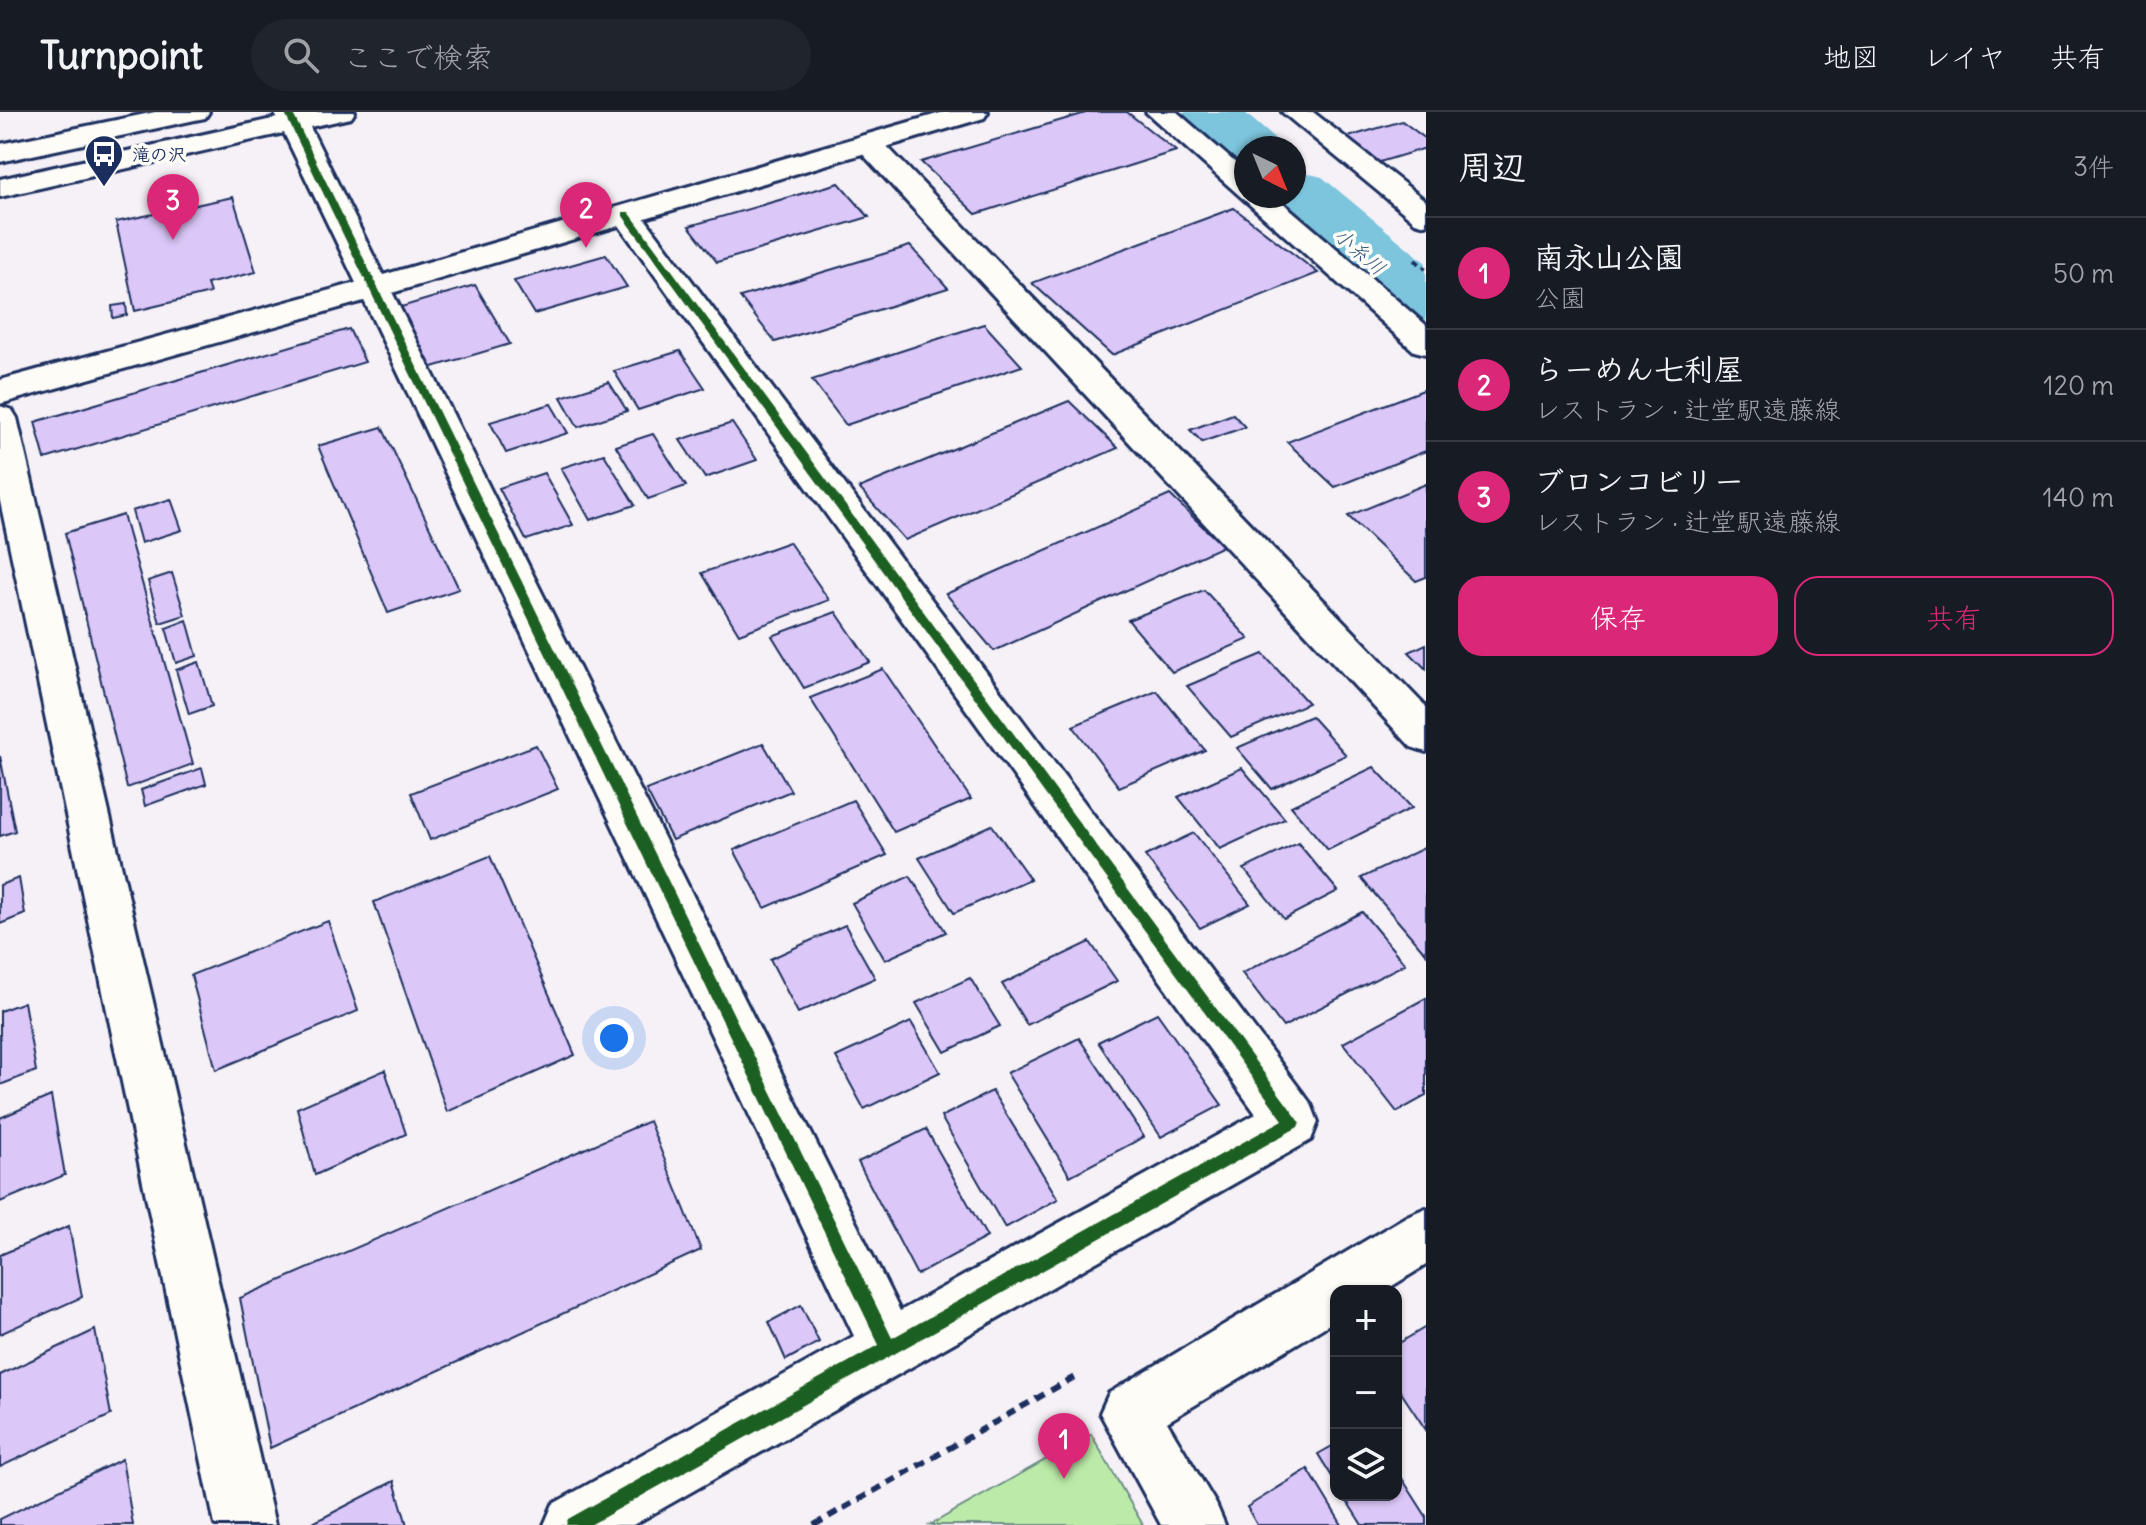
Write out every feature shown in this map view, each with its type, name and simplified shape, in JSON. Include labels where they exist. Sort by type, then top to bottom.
[{"type":"street","points":[[0,153],[195,112]]},
{"type":"street","points":[[0,188],[290,118],[341,112]]},
{"type":"street","points":[[0,392],[374,288],[974,112]]},
{"type":"street","points":[[1160,112],[1234,177]]},
{"type":"street","points":[[1296,112],[1426,216]]},
{"type":"street","points":[[290,118],[889,1348]]},
{"type":"street","points":[[868,143],[1426,735]]},
{"type":"street","points":[[1271,208],[1426,343]]},
{"type":"street","points":[[574,1525],[1293,1122],[626,214]]},
{"type":"street","points":[[0,418],[245,1525]]},
{"type":"street","points":[[1195,1525],[1129,1413],[1426,1235]]},
{"type":"green space","points":[[1091,1434],[1143,1525],[930,1525]]},
{"type":"building","points":[[1089,112],[1127,112],[1176,151],[976,214],[921,162]]},
{"type":"building","points":[[1402,121],[1426,139],[1426,148],[1370,165],[1338,140]]},
{"type":"building","points":[[839,183],[869,217],[717,262],[689,226]]},
{"type":"building","points":[[233,197],[256,272],[207,284],[210,293],[135,311],[116,222]]},
{"type":"building","points":[[1234,208],[1318,273],[1112,355],[1032,283]]},
{"type":"building","points":[[910,246],[948,288],[775,342],[740,297]]},
{"type":"building","points":[[606,255],[627,287],[534,314],[514,281]]},
{"type":"building","points":[[475,285],[510,344],[426,369],[394,309]]},
{"type":"building","points":[[126,304],[127,315],[113,318],[112,306]]},
{"type":"building","points":[[984,324],[1022,366],[846,425],[812,380]]},
{"type":"building","points":[[349,329],[365,362],[45,459],[35,422]]},
{"type":"building","points":[[680,351],[705,388],[638,410],[614,371]]},
{"type":"building","points":[[609,382],[627,411],[578,427],[561,397]]},
{"type":"building","points":[[1426,389],[1426,451],[1335,487],[1287,442]]},
{"type":"building","points":[[1069,401],[1118,448],[905,540],[859,488]]},
{"type":"building","points":[[551,404],[568,433],[506,453],[490,422]]},
{"type":"building","points":[[1233,414],[1245,427],[1202,442],[1190,430]]},
{"type":"building","points":[[732,423],[757,460],[705,478],[680,440]]},
{"type":"building","points":[[382,427],[459,589],[388,613],[318,446]]},
{"type":"building","points":[[653,434],[686,486],[648,499],[616,446]]},
{"type":"building","points":[[604,454],[635,505],[590,520],[561,468]]},
{"type":"building","points":[[544,473],[573,525],[526,540],[499,488]]},
{"type":"building","points":[[1426,484],[1426,577],[1416,581],[1348,516]]},
{"type":"building","points":[[1170,495],[1223,546],[994,651],[946,594]]},
{"type":"building","points":[[171,499],[182,530],[141,543],[132,511]]},
{"type":"building","points":[[123,515],[193,764],[127,788],[65,533]]},
{"type":"building","points":[[789,542],[829,600],[739,634],[702,573]]},
{"type":"building","points":[[172,573],[185,615],[160,623],[148,581]]},
{"type":"building","points":[[1204,590],[1249,639],[1172,672],[1128,620]]},
{"type":"building","points":[[836,612],[870,662],[804,688],[772,636]]},
{"type":"building","points":[[187,620],[197,656],[176,663],[166,628]]},
{"type":"building","points":[[1426,644],[1426,669],[1409,652]]},
{"type":"building","points":[[1263,654],[1308,703],[1231,737],[1187,686]]},
{"type":"building","points":[[199,662],[212,706],[189,714],[176,670]]},
{"type":"building","points":[[883,669],[971,799],[894,832],[810,698]]},
{"type":"building","points":[[1157,691],[1205,750],[1119,787],[1073,726]]},
{"type":"building","points":[[1311,716],[1346,755],[1272,789],[1237,748]]},
{"type":"building","points":[[763,743],[791,791],[672,840],[646,790]]},
{"type":"building","points":[[536,745],[558,789],[430,840],[411,793]]},
{"type":"building","points":[[0,756],[15,831],[0,836]]},
{"type":"building","points":[[1374,767],[1412,808],[1328,850],[1291,806]]},
{"type":"building","points":[[202,768],[206,784],[145,806],[141,790]]},
{"type":"building","points":[[1242,768],[1285,819],[1220,849],[1178,797]]},
{"type":"building","points":[[853,800],[887,855],[765,908],[734,850]]},
{"type":"building","points":[[992,825],[1030,879],[954,913],[919,858]]},
{"type":"building","points":[[1194,833],[1250,904],[1200,928],[1145,856]]},
{"type":"building","points":[[1298,843],[1338,891],[1284,919],[1244,869]]},
{"type":"building","points":[[1426,847],[1426,954],[1361,878]]},
{"type":"building","points":[[490,856],[575,1055],[447,1112],[374,902]]},
{"type":"building","points":[[910,876],[946,932],[885,960],[852,903]]},
{"type":"building","points":[[19,878],[25,914],[0,924],[0,885]]},
{"type":"building","points":[[1362,912],[1405,964],[1283,1027],[1242,973]]},
{"type":"building","points":[[328,921],[358,1011],[216,1070],[191,975]]},
{"type":"building","points":[[845,925],[875,978],[798,1013],[770,959]]},
{"type":"building","points":[[1090,942],[1117,981],[1027,1025],[1002,984]]},
{"type":"building","points":[[970,978],[1000,1026],[945,1052],[916,1003]]},
{"type":"building","points":[[1426,998],[1426,1096],[1397,1112],[1343,1043]]},
{"type":"building","points":[[24,1002],[36,1071],[0,1085],[0,1011]]},
{"type":"building","points":[[1157,1013],[1222,1105],[1161,1137],[1098,1042]]},
{"type":"building","points":[[911,1022],[940,1072],[864,1109],[836,1057]]},
{"type":"building","points":[[1079,1038],[1144,1137],[1070,1176],[1007,1073]]},
{"type":"building","points":[[385,1070],[406,1134],[315,1175],[297,1108]]},
{"type":"building","points":[[992,1091],[1058,1199],[1005,1228],[941,1117]]},
{"type":"building","points":[[51,1096],[65,1175],[0,1202],[0,1118]]},
{"type":"building","points":[[649,1121],[701,1250],[270,1448],[240,1298]]},
{"type":"building","points":[[926,1129],[987,1237],[917,1275],[858,1162]]},
{"type":"building","points":[[69,1226],[82,1297],[0,1334],[0,1255]]},
{"type":"building","points":[[801,1305],[819,1342],[786,1360],[769,1322]]},
{"type":"building","points":[[1426,1327],[1426,1430],[1402,1394],[1402,1341]]},
{"type":"building","points":[[95,1330],[111,1415],[0,1467],[0,1375]]},
{"type":"building","points":[[1330,1447],[1330,1473],[1318,1454]]},
{"type":"building","points":[[122,1459],[133,1525],[0,1525],[0,1519]]},
{"type":"building","points":[[1308,1469],[1342,1525],[1257,1525],[1247,1507]]},
{"type":"building","points":[[1402,1478],[1426,1516],[1426,1525],[1362,1525],[1347,1501],[1402,1501]]},
{"type":"building","points":[[394,1481],[407,1525],[309,1525]]},
{"type":"waterway","name":"小糸川","points":[[1198,112],[1234,143]]},
{"type":"waterway","name":"小糸川","points":[[1306,204],[1426,308]]},
{"type":"cycle path","points":[[288,112],[889,1348],[574,1525]]},
{"type":"cycle path","points":[[626,214],[1293,1122],[889,1348]]},
{"type":"place","name":"滝の沢","points":[[104,188]]},
{"type":"place","name":"ブロンコビリー","points":[[173,240]]},
{"type":"place","name":"らーめん七利屋","points":[[586,248]]},
{"type":"place","name":"南永山公園","points":[[1064,1479]]}]
